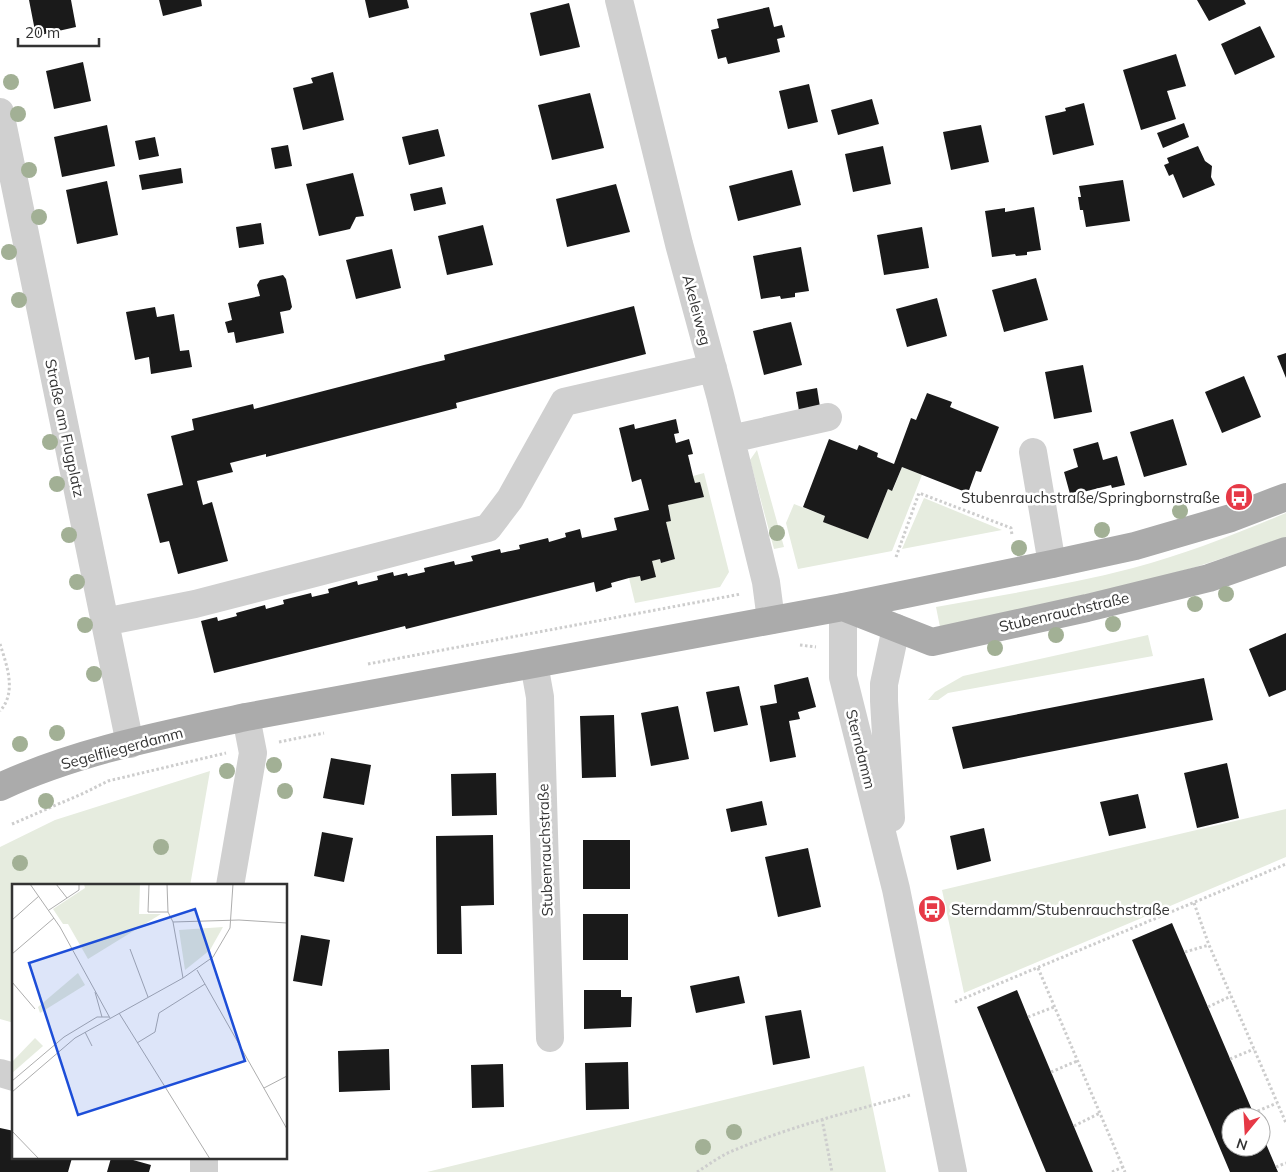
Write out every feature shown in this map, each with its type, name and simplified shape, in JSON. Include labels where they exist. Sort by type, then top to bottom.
[{"type":"main road","points":[[246,717],[843,607],[1052,564],[1135,546],[1231,518],[1286,497]]},
{"type":"main road","name":"Stubenrauchstraße","points":[[843,607],[932,642],[1087,608],[1209,578],[1286,551]]},
{"type":"main road","name":"Segelfliegerdamm","points":[[0,788],[29,774],[130,744],[246,717]]},
{"type":"street","name":"Akeleiweg","points":[[619,0],[679,244],[731,439],[766,582],[771,620]]},
{"type":"street","name":"Straße am Flugplatz","points":[[0,112],[130,744]]},
{"type":"street","points":[[104,622],[196,604],[488,528],[510,499],[564,402],[713,368]]},
{"type":"street","points":[[731,439],[828,417]]},
{"type":"street","points":[[1033,452],[1052,564]]},
{"type":"street","name":"Sterndamm","points":[[843,607],[843,677],[896,889],[953,1172]]},
{"type":"street","name":"Sterndamm","points":[[896,628],[884,684],[884,701],[896,889]]},
{"type":"street","name":"Stubenrauchstraße","points":[[534,664],[540,697],[550,1038]]},
{"type":"street","points":[[230,884],[253,752],[246,717]]},
{"type":"path","points":[[896,557],[919,493],[1011,528],[1012,535]]},
{"type":"path","points":[[360,666],[735,595]]},
{"type":"path","points":[[0,644],[9,676],[10,691],[0,711]]},
{"type":"path","points":[[12,824],[108,781],[252,747],[329,732]]},
{"type":"path","points":[[955,1002],[1194,904],[1286,864]]},
{"type":"path","points":[[1194,904],[1209,945],[1286,1123]]},
{"type":"path","points":[[1185,952],[1209,945]]},
{"type":"path","points":[[1038,968],[1125,1172]]},
{"type":"path","points":[[1208,1007],[1231,996]]},
{"type":"path","points":[[1028,1017],[1054,1007]]},
{"type":"path","points":[[1230,1059],[1254,1049]]},
{"type":"path","points":[[1051,1072],[1077,1061]]},
{"type":"path","points":[[697,1172],[729,1153],[778,1134],[822,1119],[936,1088]]},
{"type":"path","points":[[1267,1107],[1277,1103]]},
{"type":"path","points":[[1074,1126],[1100,1113]]},
{"type":"path","points":[[822,1119],[832,1172]]},
{"type":"path","points":[[1276,1167],[1286,1163]]},
{"type":"path","points":[[1112,1172],[1122,1167]]},
{"type":"shaded area","points":[[757,450],[784,547],[774,549],[750,460]]},
{"type":"shaded area","points":[[902,467],[922,475],[892,551],[798,569],[786,523],[794,504],[825,516],[824,522],[868,539],[888,489],[893,490]]},
{"type":"shaded area","points":[[704,473],[729,572],[720,587],[635,603],[629,578],[640,576],[641,581],[652,561],[660,559],[661,563],[675,559],[666,522],[671,521],[668,505],[703,497],[700,482],[695,483],[693,476]]},
{"type":"shaded area","points":[[924,498],[1002,530],[902,549]]},
{"type":"shaded area","points":[[1286,513],[1286,537],[1196,567],[1132,584],[940,627],[936,607],[1059,585],[1133,568],[1211,543]]},
{"type":"shaded area","points":[[1148,635],[1153,656],[948,693],[938,700],[928,700],[935,692],[963,676]]},
{"type":"shaded area","points":[[210,771],[190,884],[12,884],[12,1022],[0,1019],[0,847],[55,820]]},
{"type":"shaded area","points":[[1286,809],[1286,857],[964,993],[942,890]]},
{"type":"shaded area","points":[[864,1066],[886,1172],[427,1172]]},
{"type":"building","points":[[29,0],[71,0],[76,27],[36,36]]},
{"type":"building","points":[[159,0],[201,0],[202,6],[163,16]]},
{"type":"building","points":[[365,0],[407,0],[409,8],[369,18]]},
{"type":"building","points":[[1197,0],[1244,0],[1246,4],[1209,21]]},
{"type":"building","points":[[569,3],[580,47],[540,56],[530,13]]},
{"type":"building","points":[[769,7],[774,27],[782,25],[785,37],[777,39],[780,52],[728,64],[726,57],[718,59],[711,30],[719,28],[717,19]]},
{"type":"building","points":[[1260,26],[1275,57],[1235,75],[1221,44]]},
{"type":"building","points":[[1176,54],[1186,86],[1167,91],[1176,119],[1141,130],[1123,70]]},
{"type":"building","points":[[83,62],[91,101],[54,109],[46,71]]},
{"type":"building","points":[[333,72],[344,120],[303,130],[293,88],[313,83],[311,78]]},
{"type":"building","points":[[809,84],[818,122],[788,129],[779,91]]},
{"type":"building","points":[[590,93],[604,148],[552,160],[538,105]]},
{"type":"building","points":[[872,99],[879,124],[838,135],[831,110]]},
{"type":"building","points":[[1084,103],[1094,145],[1053,155],[1045,116],[1066,111],[1065,108]]},
{"type":"building","points":[[1184,123],[1189,137],[1163,148],[1157,133]]},
{"type":"building","points":[[107,125],[115,166],[62,177],[54,137]]},
{"type":"building","points":[[981,125],[989,162],[951,170],[943,132]]},
{"type":"building","points":[[438,129],[445,156],[409,165],[402,137]]},
{"type":"building","points":[[155,137],[159,156],[139,160],[135,141]]},
{"type":"building","points":[[288,145],[292,166],[275,169],[271,148]]},
{"type":"building","points":[[883,146],[891,184],[853,192],[845,154]]},
{"type":"building","points":[[1198,146],[1205,161],[1212,166],[1211,177],[1215,185],[1183,198],[1173,174],[1169,176],[1164,165],[1169,163],[1167,158]]},
{"type":"building","points":[[181,168],[183,183],[142,190],[139,175]]},
{"type":"building","points":[[792,170],[801,205],[738,221],[729,186]]},
{"type":"building","points":[[353,173],[364,216],[356,217],[350,229],[319,236],[306,184]]},
{"type":"building","points":[[1123,180],[1130,221],[1086,227],[1083,210],[1080,210],[1078,197],[1081,197],[1079,186]]},
{"type":"building","points":[[107,181],[118,235],[77,244],[66,190]]},
{"type":"building","points":[[616,184],[630,232],[567,247],[556,199]]},
{"type":"building","points":[[442,187],[446,204],[414,211],[410,194]]},
{"type":"building","points":[[1034,207],[1041,250],[1027,252],[1027,255],[1016,256],[1015,254],[992,257],[985,211],[1005,208],[1005,212]]},
{"type":"building","points":[[261,223],[264,244],[239,248],[236,227]]},
{"type":"building","points":[[483,225],[493,265],[447,275],[438,236]]},
{"type":"building","points":[[922,227],[929,268],[884,275],[877,235]]},
{"type":"building","points":[[801,247],[809,291],[795,293],[795,297],[781,299],[780,296],[761,299],[753,256]]},
{"type":"building","points":[[392,249],[401,288],[356,299],[346,260]]},
{"type":"building","points":[[283,275],[286,279],[292,307],[290,310],[280,312],[284,333],[236,343],[234,332],[228,333],[225,322],[232,320],[228,303],[260,296],[257,285],[260,280]]},
{"type":"building","points":[[1036,278],[1048,320],[1004,332],[992,290]]},
{"type":"building","points":[[937,298],[947,336],[907,347],[896,309]]},
{"type":"building","points":[[634,306],[646,354],[456,403],[457,408],[266,457],[266,454],[230,463],[233,472],[197,481],[203,505],[212,502],[228,561],[178,574],[169,541],[160,543],[147,494],[183,485],[171,436],[194,430],[192,419],[253,404],[254,409],[445,360],[444,355]]},
{"type":"building","points":[[155,307],[157,317],[174,314],[180,351],[189,350],[192,367],[151,374],[149,357],[135,360],[126,312]]},
{"type":"building","points":[[791,322],[802,365],[764,375],[753,331]]},
{"type":"building","points":[[1286,353],[1286,378],[1277,356]]},
{"type":"building","points":[[1083,365],[1092,412],[1054,419],[1045,372]]},
{"type":"building","points":[[1244,376],[1261,417],[1222,433],[1205,392]]},
{"type":"building","points":[[817,388],[820,407],[799,411],[796,392]]},
{"type":"building","points":[[927,393],[952,402],[950,407],[999,427],[981,472],[976,471],[968,493],[902,467],[892,491],[888,489],[868,539],[823,522],[825,516],[803,507],[829,439],[857,450],[859,445],[878,453],[877,457],[894,464],[911,418],[916,420]]},
{"type":"building","points":[[676,419],[679,433],[674,434],[676,443],[689,439],[693,454],[688,455],[693,476],[695,483],[700,482],[704,497],[668,505],[671,521],[666,522],[675,559],[661,563],[660,559],[652,561],[656,577],[641,581],[640,576],[629,578],[611,583],[612,587],[596,592],[594,582],[406,629],[405,626],[214,673],[201,621],[217,617],[218,621],[237,616],[236,613],[265,605],[266,609],[284,604],[283,600],[311,593],[312,597],[329,593],[328,589],[357,581],[358,585],[378,580],[377,576],[393,572],[394,576],[407,573],[408,576],[425,572],[424,568],[454,561],[455,565],[473,561],[471,556],[500,549],[501,553],[520,549],[519,545],[548,538],[549,542],[566,537],[565,533],[580,529],[582,538],[617,530],[614,518],[649,510],[641,479],[632,482],[619,428],[634,424],[635,429]]},
{"type":"building","points":[[1173,419],[1187,465],[1144,477],[1130,432]]},
{"type":"building","points":[[1098,442],[1103,460],[1117,456],[1125,485],[1112,488],[1111,485],[1070,494],[1064,472],[1078,467],[1073,449]]},
{"type":"building","points":[[1286,633],[1286,690],[1269,697],[1249,649]]},
{"type":"building","points":[[808,677],[816,707],[798,712],[800,719],[789,721],[796,757],[770,762],[760,706],[777,703],[774,685]]},
{"type":"building","points":[[1204,678],[1213,720],[963,769],[952,727]]},
{"type":"building","points":[[739,686],[748,725],[714,732],[706,692]]},
{"type":"building","points":[[678,706],[689,759],[651,766],[641,713]]},
{"type":"building","points":[[614,715],[616,777],[582,778],[580,716]]},
{"type":"building","points":[[331,758],[371,765],[364,805],[323,798]]},
{"type":"building","points":[[1227,763],[1239,818],[1197,828],[1184,773]]},
{"type":"building","points":[[496,773],[497,815],[452,816],[451,774]]},
{"type":"building","points":[[1138,794],[1146,828],[1109,836],[1100,802]]},
{"type":"building","points":[[762,801],[767,825],[731,832],[726,809]]},
{"type":"building","points":[[984,828],[991,861],[957,870],[950,836]]},
{"type":"building","points":[[322,832],[353,838],[344,882],[314,876]]},
{"type":"building","points":[[493,835],[494,905],[461,906],[462,954],[437,954],[436,836]]},
{"type":"building","points":[[583,840],[630,840],[630,889],[583,889]]},
{"type":"building","points":[[808,848],[821,907],[778,917],[765,857]]},
{"type":"building","points":[[583,914],[628,914],[628,960],[583,960]]},
{"type":"building","points":[[1172,923],[1251,1107],[1221,1107],[1221,1151],[1132,940]]},
{"type":"building","points":[[301,935],[330,940],[322,986],[293,981]]},
{"type":"building","points":[[739,976],[745,1003],[696,1013],[690,986]]},
{"type":"building","points":[[584,990],[621,990],[621,997],[632,997],[631,1027],[584,1029]]},
{"type":"building","points":[[1017,990],[1093,1172],[1046,1172],[977,1007]]},
{"type":"building","points":[[801,1010],[810,1058],[773,1065],[765,1016]]},
{"type":"building","points":[[389,1049],[390,1090],[339,1092],[338,1051]]},
{"type":"building","points":[[628,1062],[629,1109],[586,1110],[585,1063]]},
{"type":"building","points":[[503,1064],[504,1107],[472,1108],[471,1065]]},
{"type":"building","points":[[0,1128],[12,1131],[12,1160],[71,1160],[68,1172],[0,1172]]},
{"type":"building","points":[[1271,1156],[1278,1172],[1230,1172],[1224,1157]]},
{"type":"building","points":[[110,1160],[133,1160],[151,1165],[149,1172],[107,1172]]},
{"type":"place","name":"Stubenrauchstraße/Springbornstraße","points":[[1239,497]]},
{"type":"place","name":"Sterndamm/Stubenrauchstraße","points":[[932,909]]}]
